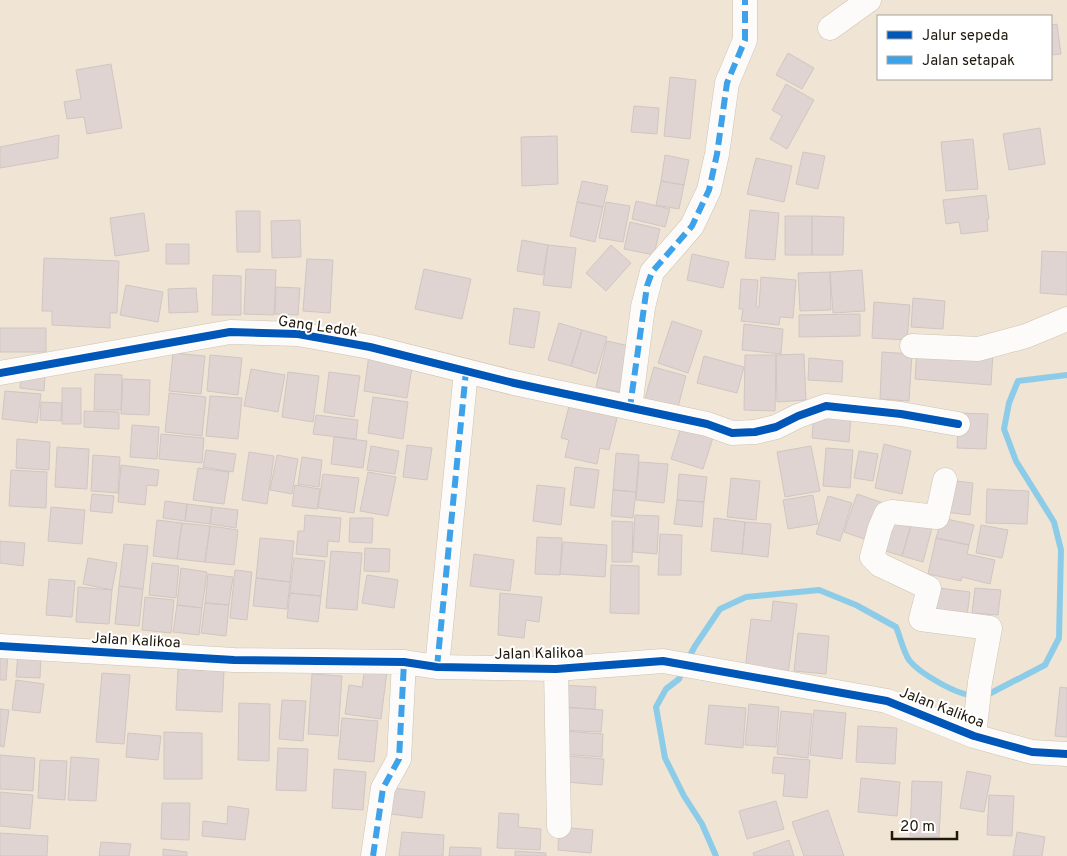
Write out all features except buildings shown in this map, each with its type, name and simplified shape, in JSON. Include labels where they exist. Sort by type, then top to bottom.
[{"type":"street","points":[[630,407],[643,307],[652,272],[692,226],[709,190],[717,154],[727,83],[745,40],[747,10],[745,0]]},
{"type":"street","points":[[830,28],[869,0]]},
{"type":"street","points":[[912,346],[978,349],[1026,336],[1067,319]]},
{"type":"street","name":"Gang Ledok","points":[[0,373],[230,332],[298,334],[370,347],[466,371],[707,424],[732,433],[755,432],[776,427],[798,416],[826,406],[902,414],[958,424]]},
{"type":"street","points":[[437,667],[466,371]]},
{"type":"street","points":[[945,480],[936,517],[892,512],[886,514],[872,557],[880,565],[929,588],[922,620],[990,628],[980,682],[974,736]]},
{"type":"street","name":"Jalan Kalikoa","points":[[0,646],[234,660],[404,662],[437,667],[556,669],[663,660],[887,700],[974,736],[1032,752],[1067,754]]},
{"type":"street","points":[[373,856],[383,788],[399,759],[404,662]]},
{"type":"street","points":[[556,669],[559,826]]},
{"type":"waterway","points":[[984,694],[989,694],[1045,665],[1059,638],[1061,550],[1054,522],[1016,461],[1004,429],[1009,403],[1018,381],[1067,375]]},
{"type":"waterway","points":[[687,661],[720,609],[746,597],[819,590],[856,605],[896,627],[903,648],[914,665],[949,688],[974,695]]},
{"type":"waterway","points":[[683,670],[679,679],[666,689],[656,707],[665,758],[684,796],[702,824],[716,856]]},
{"type":"marked path","points":[[634,407],[630,407],[647,286],[652,272],[692,226],[709,190],[717,154],[727,83],[745,40],[745,0]]},
{"type":"marked path","points":[[437,667],[466,371]]},
{"type":"marked path","points":[[373,856],[383,788],[399,759],[404,662]]},
{"type":"cycle path","points":[[0,373],[230,332],[298,334],[370,347],[514,383],[707,424],[732,433],[755,432],[776,427],[798,416],[826,406],[901,414],[958,424]]},
{"type":"cycle path","points":[[0,646],[234,660],[404,662],[437,667],[556,669],[663,661],[887,701],[974,736],[1032,752],[1067,754]]}]
